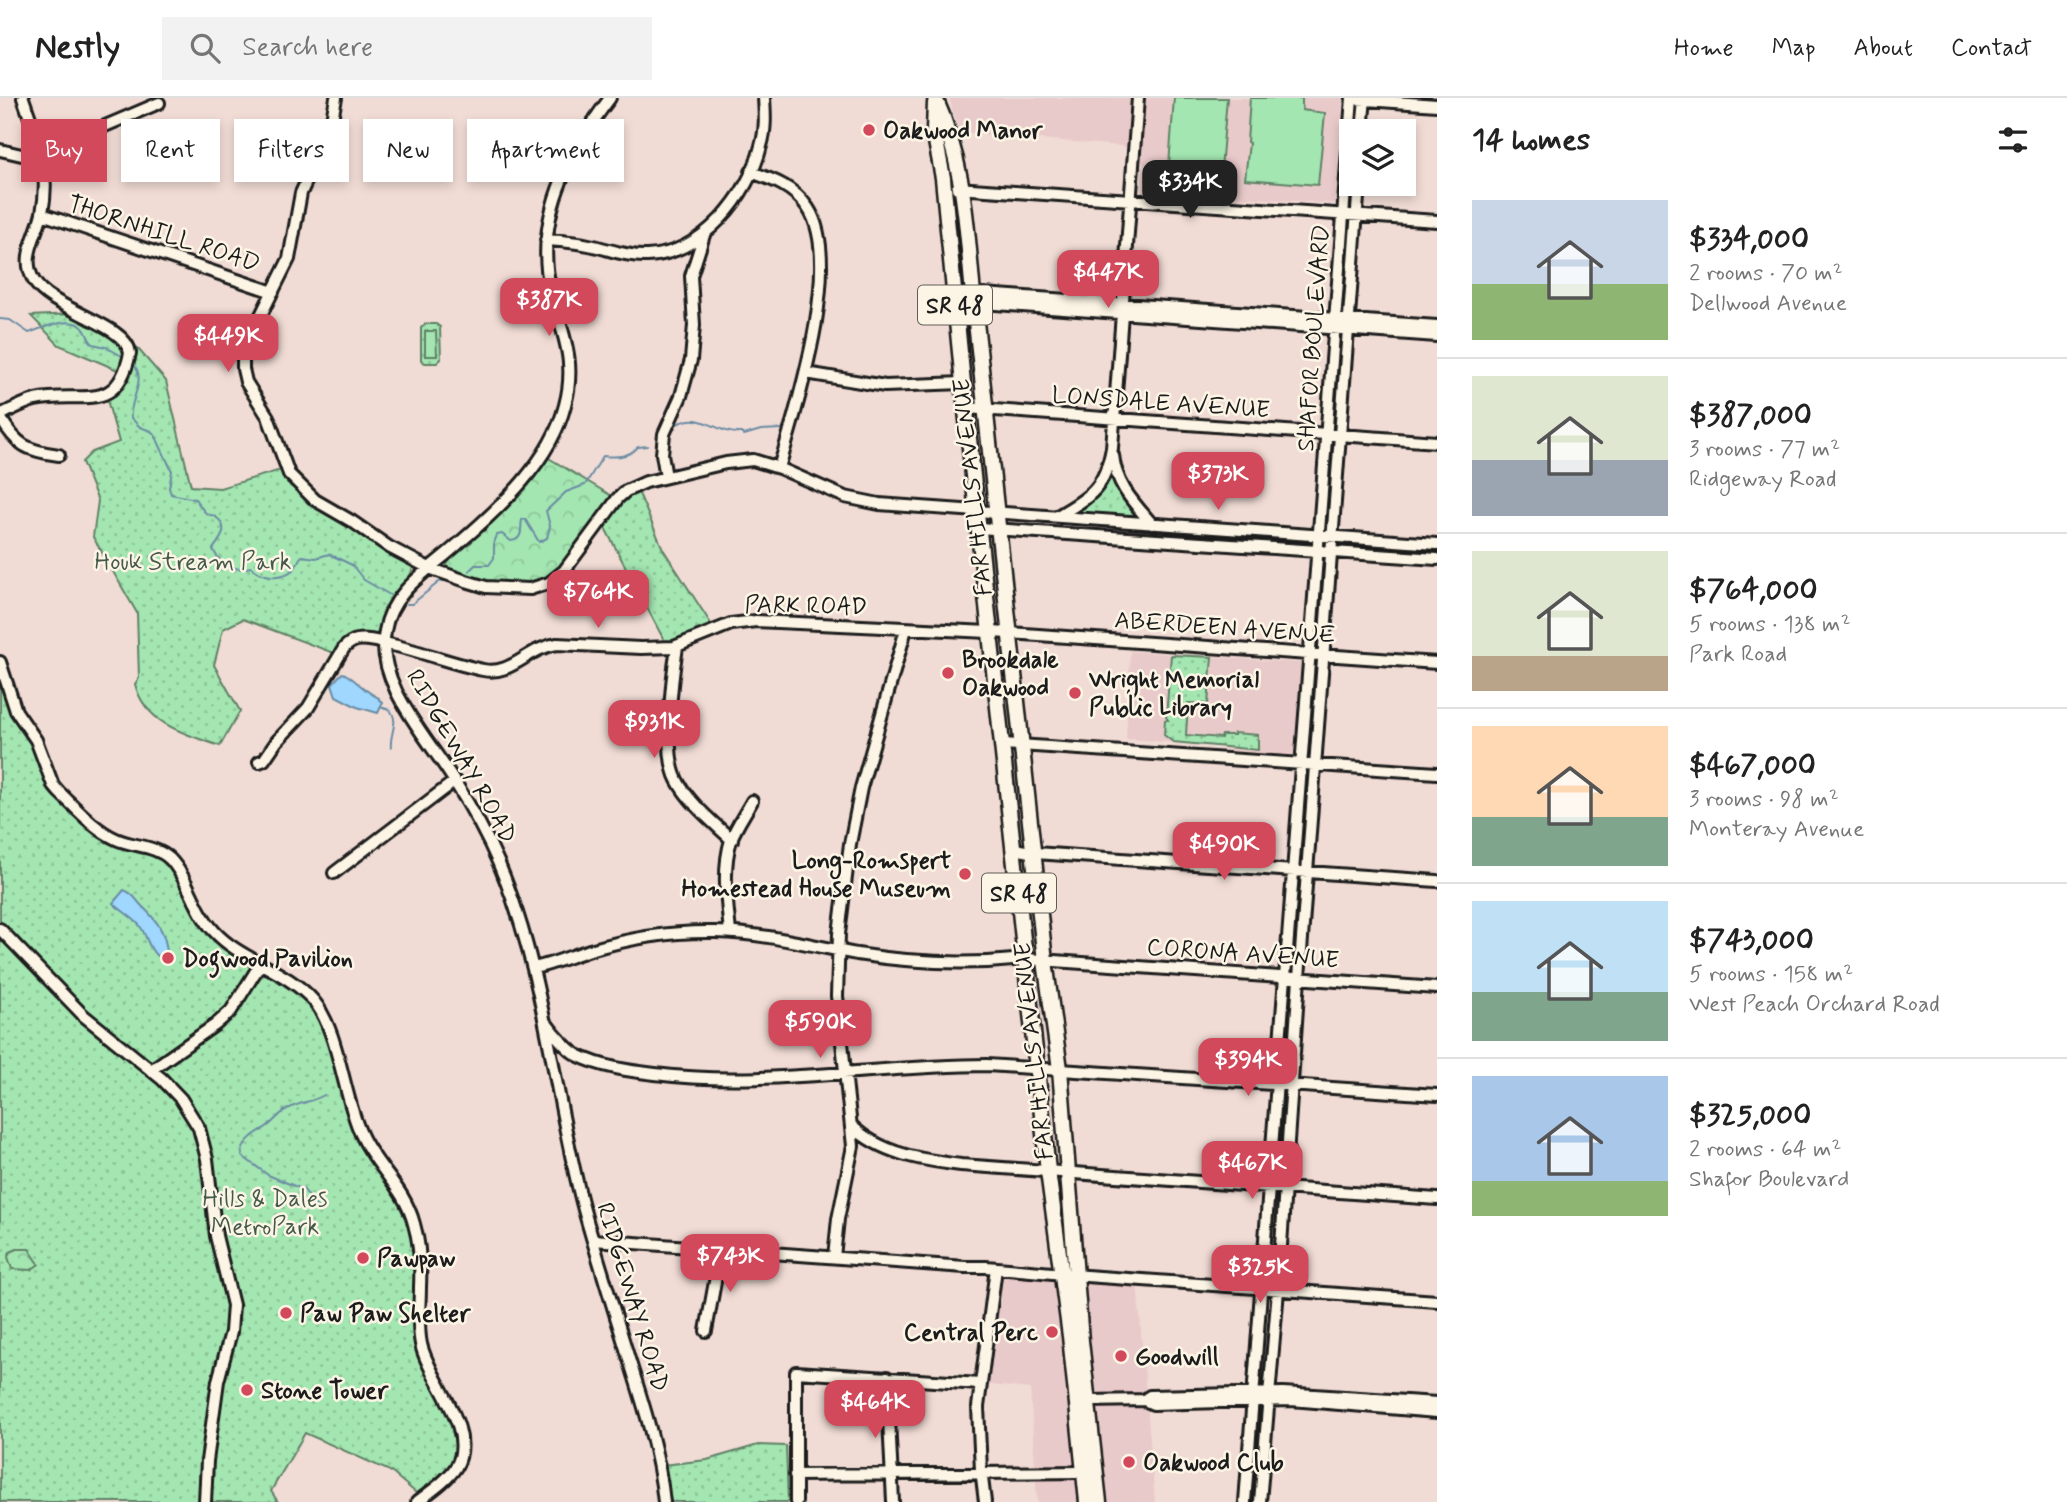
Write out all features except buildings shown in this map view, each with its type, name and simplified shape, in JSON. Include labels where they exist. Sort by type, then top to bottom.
[{"type":"main road","name":"FAR HILLS AVENUE","points":[[935,98],[950,132],[963,188],[1045,961],[1060,1069],[1082,1276],[1088,1401],[1099,1502]]},
{"type":"main road","name":"FAR HILLS AVENUE","points":[[935,98],[934,131],[944,188],[1048,1171],[1087,1502]]},
{"type":"street","points":[[23,98],[30,119]]},
{"type":"street","points":[[336,98],[330,130],[301,193],[289,259],[245,346],[243,369],[246,382],[262,404],[272,426],[289,474],[306,493],[389,547],[429,568],[486,587],[530,589],[549,583],[564,571],[618,498],[637,485],[743,460],[761,461],[837,494],[862,501],[978,512],[998,522],[1160,541],[1437,559]]},
{"type":"street","name":"RIDGEWAY ROAD","points":[[610,98],[592,123],[564,174],[551,208],[546,240],[547,272],[570,359],[569,385],[562,418],[547,448],[503,501],[462,541],[414,581],[395,605],[385,628],[384,643],[388,668],[401,700],[455,781],[486,836],[519,916],[534,968],[570,1152],[593,1240],[651,1432],[664,1502]]},
{"type":"street","points":[[546,240],[581,244],[621,254],[648,256],[683,247],[705,233],[728,209],[751,172],[763,137],[764,98]]},
{"type":"street","points":[[1058,516],[1093,493],[1105,474],[1112,448],[1138,98]]},
{"type":"street","points":[[1352,98],[1437,105]]},
{"type":"street","name":"SHAFOR BOULEVARD","points":[[1245,1502],[1352,98]]},
{"type":"street","points":[[1364,119],[1365,99]]},
{"type":"street","points":[[107,125],[159,103]]},
{"type":"street","points":[[0,150],[21,155]]},
{"type":"street","points":[[751,172],[775,180],[796,194],[810,211],[818,231],[819,299],[806,373],[779,468]]},
{"type":"street","points":[[45,182],[41,214],[29,257],[35,283],[48,297],[115,333],[127,343],[130,353],[120,382],[108,393],[34,400],[0,416],[12,435],[25,447],[37,453],[59,455]]},
{"type":"street","points":[[944,188],[1437,221]]},
{"type":"street","name":"SHAFOR BOULEVARD","points":[[1259,1502],[1278,1290],[1358,196]]},
{"type":"street","name":"THORNHILL ROAD","points":[[41,214],[273,292]]},
{"type":"street","points":[[666,477],[664,433],[682,393],[691,360],[694,324],[691,275],[705,233]]},
{"type":"street","points":[[955,299],[973,298],[1335,324],[1437,336]]},
{"type":"street","points":[[1348,325],[1437,326]]},
{"type":"street","points":[[806,373],[884,386],[963,383]]},
{"type":"street","name":"LONSDALE AVENUE","points":[[966,408],[1437,442]]},
{"type":"street","points":[[1112,448],[1114,463],[1124,491],[1151,523],[1160,541]]},
{"type":"street","points":[[979,528],[998,522],[1058,516],[1437,544]]},
{"type":"street","name":"PARK ROAD","points":[[259,762],[264,760],[277,741],[308,708],[348,643],[360,639],[494,671],[511,666],[538,648],[557,644],[677,647],[732,624],[756,621],[1010,633]]},
{"type":"street","points":[[834,1257],[838,1219],[853,1149],[837,996],[837,950],[848,859],[862,788],[906,629]]},
{"type":"street","name":"ABERDEEN AVENUE","points":[[1010,633],[1437,663]]},
{"type":"street","points":[[677,647],[669,753],[673,771],[683,790],[732,840]]},
{"type":"street","points":[[0,662],[16,711],[36,740],[53,785],[102,832],[118,840],[152,849],[170,860],[211,929],[230,946],[282,974],[316,1004],[338,1058],[361,1135],[403,1196],[415,1224],[420,1274],[420,1342],[429,1367],[456,1420],[462,1447],[460,1458],[450,1474],[417,1502]]},
{"type":"street","points":[[1003,744],[1437,773]]},
{"type":"street","points":[[334,873],[455,781]]},
{"type":"street","points":[[730,932],[726,877],[732,840],[752,802]]},
{"type":"street","points":[[1015,849],[1035,853],[1437,881]]},
{"type":"street","points":[[0,929],[83,1015],[181,1099],[199,1128],[207,1159],[216,1236],[233,1305],[231,1332],[218,1381],[207,1461],[205,1502]]},
{"type":"street","name":"CORONA AVENUE","points":[[534,968],[635,939],[687,932],[730,932],[779,937],[837,950],[920,961],[984,962],[1026,959],[1437,988]]},
{"type":"street","points":[[150,1070],[215,1025],[230,1011],[242,996],[261,962]]},
{"type":"street","points":[[545,1021],[575,1054],[618,1068],[690,1077],[779,1078],[953,1065],[1038,1067],[1437,1096]]},
{"type":"street","points":[[552,1060],[575,1054]]},
{"type":"street","points":[[852,1126],[876,1144]]},
{"type":"street","points":[[853,1149],[866,1143],[941,1162],[1437,1199]]},
{"type":"street","points":[[593,1240],[1437,1301]]},
{"type":"street","points":[[706,1331],[721,1249]]},
{"type":"street","points":[[985,1502],[978,1423],[980,1384],[996,1268]]},
{"type":"street","points":[[796,1502],[796,1372],[980,1384]]},
{"type":"street","points":[[887,1377],[893,1502]]},
{"type":"street","points":[[1088,1401],[1144,1400],[1150,1396],[1268,1396],[1291,1400],[1437,1403]]},
{"type":"street","points":[[1371,1402],[1437,1412]]},
{"type":"street","points":[[796,1475],[1084,1472]]},
{"type":"shaded area","points":[[949,98],[1343,98],[1341,119],[1339,119],[1335,204],[1145,190],[1146,167],[1130,147],[959,132]]},
{"type":"shaded area","points":[[1130,651],[1302,663],[1295,755],[1126,739]]},
{"type":"shaded area","points":[[996,1268],[1137,1280],[1155,1502],[1037,1502],[1030,1389],[980,1384]]},
{"type":"green space","points":[[1174,98],[1227,98],[1221,169],[1169,165]]},
{"type":"green space","points":[[1250,98],[1302,98],[1302,110],[1325,113],[1318,185],[1245,179]]},
{"type":"green space","points":[[73,314],[120,342],[125,351],[120,371],[59,345],[31,316]]},
{"type":"green space","points":[[425,324],[436,324],[440,327],[441,359],[437,363],[425,363],[421,360],[421,328]]},
{"type":"green space","points":[[425,331],[436,331],[437,356],[425,356]]},
{"type":"green space","name":"Houk Stream Park","points":[[132,342],[166,381],[191,486],[220,488],[284,469],[345,522],[413,568],[409,578],[386,609],[377,635],[336,654],[243,619],[223,629],[214,665],[240,711],[220,746],[168,725],[157,718],[140,698],[135,684],[139,678],[137,613],[93,537],[98,501],[82,462],[92,452],[119,442],[107,400],[118,390],[126,374]]},
{"type":"green space","points":[[547,457],[615,498],[556,575],[525,586],[483,583],[449,570],[447,565],[450,559],[503,508]]},
{"type":"green space","points":[[1114,463],[1151,523],[1069,517]]},
{"type":"green space","points":[[637,489],[663,549],[713,627],[683,641],[666,644],[603,524],[615,507]]},
{"type":"green space","points":[[1171,655],[1212,657],[1208,704],[1188,703],[1186,735],[1221,738],[1222,735],[1234,733],[1258,735],[1258,750],[1173,742],[1164,735],[1165,720],[1168,720],[1166,717]]},
{"type":"green space","name":"Hills & Dales MetroPark","points":[[0,662],[48,773],[102,832],[170,860],[204,919],[316,1005],[350,1103],[415,1224],[419,1332],[450,1407],[460,1458],[422,1498],[390,1471],[305,1433],[271,1491],[278,1502],[0,1502]]},
{"type":"green space","points":[[29,1249],[39,1264],[31,1270],[12,1269],[8,1257],[10,1252]]},
{"type":"green space","points":[[758,1445],[786,1446],[788,1502],[669,1502],[663,1465],[707,1460]]},
{"type":"water","points":[[342,673],[383,702],[378,713],[357,707],[336,696],[332,684]]},
{"type":"water","points":[[124,890],[133,896],[157,923],[163,933],[167,952],[157,956],[140,926],[113,903]]},
{"type":"waterway","points":[[0,319],[10,320],[29,333],[57,323],[73,323],[84,329],[93,344],[106,347],[120,355]]},
{"type":"waterway","points":[[133,364],[139,377],[131,418],[140,427],[155,435],[172,471],[169,488],[171,494],[195,499],[206,513],[221,522],[222,534],[213,549],[220,560],[233,568],[251,567],[266,575],[277,576],[293,570],[302,556],[316,558],[329,554],[352,565],[364,580],[390,595]]},
{"type":"waterway","points":[[674,426],[683,421],[700,421],[744,435],[761,430],[782,429]]},
{"type":"waterway","points":[[469,571],[475,565],[489,565],[494,558],[497,535],[502,534],[511,541],[518,538],[522,520],[525,519],[539,542],[547,538],[550,526],[546,511],[566,492],[585,485],[603,456],[621,456],[638,447],[648,446]]},
{"type":"waterway","points":[[407,604],[412,604],[439,582],[449,580]]},
{"type":"waterway","points":[[380,707],[390,710],[393,715],[391,748]]},
{"type":"waterway","points":[[318,1209],[304,1190],[268,1175],[242,1156],[242,1151],[249,1139],[269,1126],[284,1111],[324,1095]]},
{"type":"place","name":"Oakwood Manor","points":[[869,130]]},
{"type":"place","name":"Brookdale Oakwood","points":[[948,673]]},
{"type":"place","name":"Wright Memorial Public Library","points":[[1075,693]]},
{"type":"place","name":"Long-Romspert Homestead House Museum","points":[[965,874]]},
{"type":"place","name":"Dogwood Pavilion","points":[[168,958]]},
{"type":"place","name":"Pawpaw","points":[[363,1258]]},
{"type":"place","name":"Paw Paw Shelter","points":[[286,1313]]},
{"type":"place","name":"Central Perc","points":[[1052,1332]]},
{"type":"place","name":"Goodwill","points":[[1121,1356]]},
{"type":"place","name":"Stone Tower","points":[[247,1390]]},
{"type":"place","name":"Oakwood Club","points":[[1129,1462]]}]
